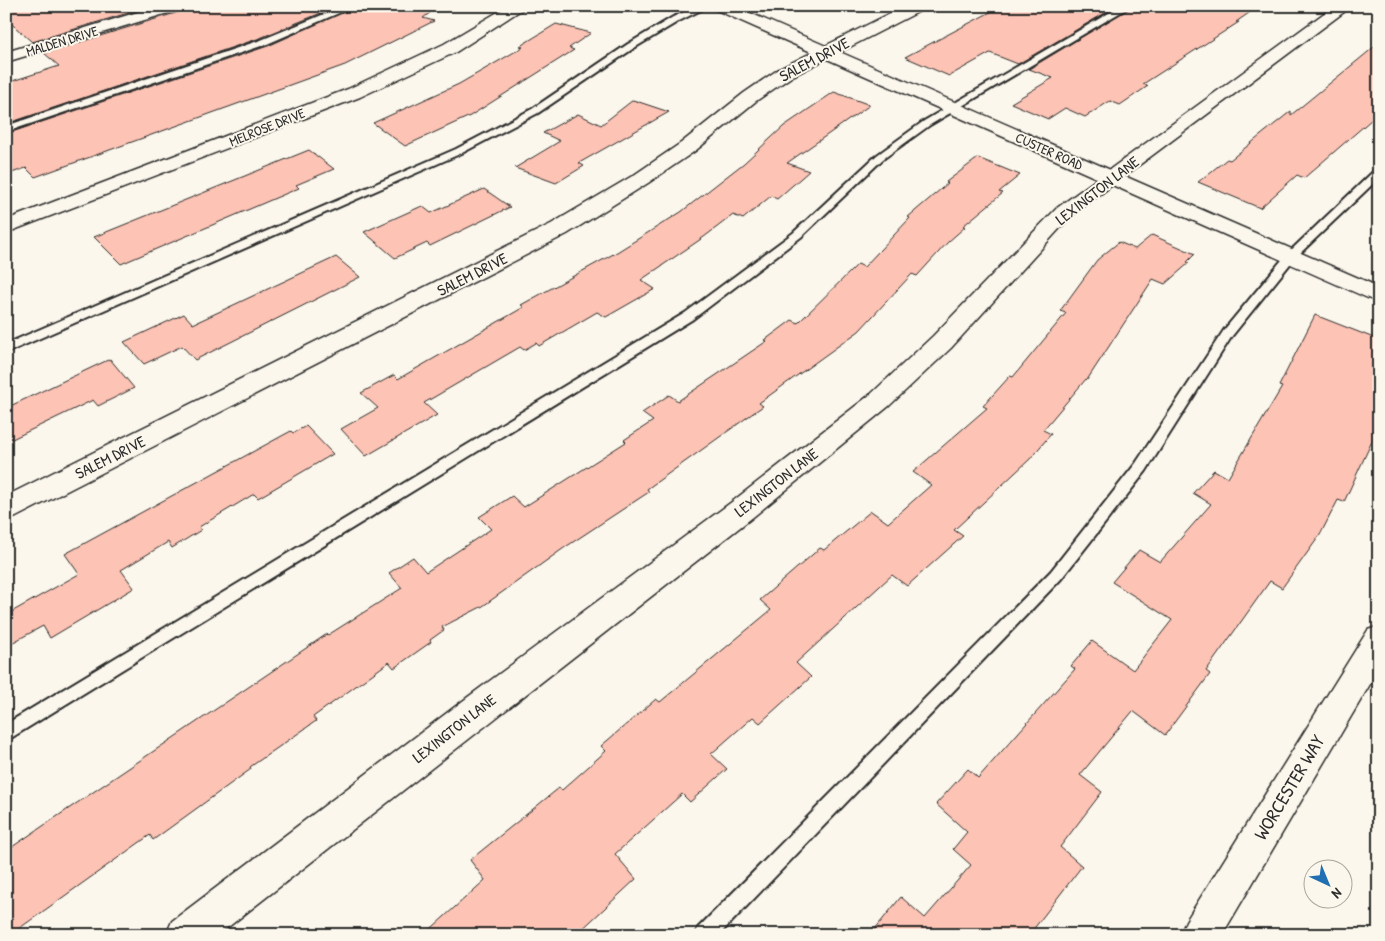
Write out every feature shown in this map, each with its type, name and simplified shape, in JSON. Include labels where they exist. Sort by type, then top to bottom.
[{"type":"street","name":"MALDEN DRIVE","points":[[6,57],[174,6]]},
{"type":"street","name":"MELROSE DRIVE","points":[[6,228],[354,93],[450,48],[519,6]]},
{"type":"street","name":"CUSTER ROAD","points":[[720,6],[1379,296]]},
{"type":"street","name":"SALEM DRIVE","points":[[6,509],[559,230],[688,147],[750,97],[785,73],[918,6]]},
{"type":"street","name":"LEXINGTON LANE","points":[[186,935],[480,708],[743,509],[880,400],[942,342],[1064,212],[1344,6]]},
{"type":"street","name":"WORCESTER WAY","points":[[1200,935],[1379,640]]},
{"type":"lane","points":[[6,129],[264,42],[350,6]]},
{"type":"lane","points":[[6,349],[459,151],[535,111],[638,42],[676,19],[705,6]]},
{"type":"lane","points":[[6,733],[689,316],[798,235],[880,157],[927,124],[1127,6]]},
{"type":"lane","points":[[705,935],[1056,575],[1141,467],[1228,334],[1290,258],[1379,172]]},
{"type":"building","points":[[6,6],[151,6],[32,42],[6,19]]},
{"type":"building","points":[[185,6],[338,6],[260,38],[6,124],[6,83],[59,66],[44,53],[182,11]]},
{"type":"building","points":[[357,6],[439,6],[423,18],[434,21],[345,65],[35,177],[26,168],[6,175],[6,134],[268,46]]},
{"type":"building","points":[[1002,6],[1117,6],[1018,64],[990,53],[949,76],[905,57]]},
{"type":"building","points":[[1133,6],[1259,6],[1236,22],[1239,22],[1143,84],[1148,86],[1120,105],[1110,101],[1085,117],[1065,108],[1048,119],[1011,103],[1053,78],[1029,69]]},
{"type":"building","points":[[556,24],[591,33],[569,48],[574,50],[470,116],[405,146],[373,123],[459,84],[523,47],[520,46]]},
{"type":"building","points":[[1379,43],[1379,113],[1304,178],[1297,175],[1260,208],[1198,182],[1227,159],[1230,160],[1291,111],[1291,115]]},
{"type":"building","points":[[834,92],[870,105],[787,163],[809,171],[777,199],[771,196],[743,219],[733,215],[641,280],[655,289],[606,317],[597,312],[539,346],[536,343],[524,350],[520,347],[424,403],[437,415],[366,456],[341,429],[378,408],[361,393],[394,375],[398,379],[524,307],[521,305],[617,252],[681,212],[744,163],[784,126]]},
{"type":"building","points":[[633,100],[669,112],[579,163],[584,166],[556,183],[515,168],[560,141],[543,133],[578,114],[601,125]]},
{"type":"building","points":[[309,150],[334,169],[296,185],[299,188],[121,264],[94,237]]},
{"type":"building","points":[[978,158],[1020,175],[999,192],[1003,193],[963,226],[965,227],[948,242],[917,276],[912,274],[859,331],[759,403],[763,406],[647,489],[649,492],[564,548],[483,606],[442,627],[444,630],[430,640],[431,642],[394,668],[389,662],[313,717],[316,721],[250,767],[251,769],[153,840],[150,835],[10,935],[6,935],[6,851],[327,634],[402,588],[389,573],[413,557],[426,572],[491,529],[479,517],[512,496],[524,507],[626,442],[624,440],[653,421],[642,413],[669,395],[678,401],[767,341],[765,340],[792,320],[798,323],[858,264],[864,267],[910,218],[908,217],[948,183],[946,182]]},
{"type":"building","points":[[484,189],[510,207],[430,246],[427,243],[395,258],[364,232],[422,206],[431,213]]},
{"type":"building","points":[[1152,235],[1195,254],[1187,262],[1189,263],[1165,284],[1153,279],[1087,380],[1043,430],[1051,434],[1030,459],[954,530],[963,536],[907,586],[892,575],[796,663],[811,677],[760,723],[753,717],[711,754],[727,769],[690,802],[682,794],[615,854],[636,879],[576,935],[424,935],[485,880],[470,860],[559,788],[562,790],[606,751],[601,746],[656,699],[660,702],[771,610],[760,600],[820,548],[824,550],[871,511],[888,523],[931,485],[913,472],[987,408],[983,406],[1010,376],[1013,377],[1066,313],[1060,311],[1097,260],[1119,242],[1135,249]]},
{"type":"building","points":[[336,257],[360,277],[195,360],[182,346],[144,364],[124,342],[184,314],[193,324]]},
{"type":"building","points":[[1315,315],[1379,340],[1379,426],[1344,502],[1338,500],[1320,535],[1282,588],[1270,581],[1206,671],[1210,674],[1165,735],[1133,711],[1080,775],[1102,792],[1060,847],[1082,866],[1029,935],[870,935],[901,897],[925,918],[971,865],[953,849],[967,832],[936,804],[968,769],[978,778],[1075,669],[1071,666],[1092,641],[1133,670],[1172,620],[1112,582],[1139,550],[1160,562],[1211,504],[1193,493],[1214,470],[1228,478],[1282,387],[1279,386]]},
{"type":"building","points":[[110,359],[134,388],[98,406],[93,400],[6,442],[6,408]]},
{"type":"building","points":[[306,426],[333,454],[258,498],[254,494],[199,527],[201,530],[172,548],[168,542],[121,570],[134,588],[50,638],[43,626],[6,646],[6,615],[79,574],[65,554],[291,431],[293,433]]}]
